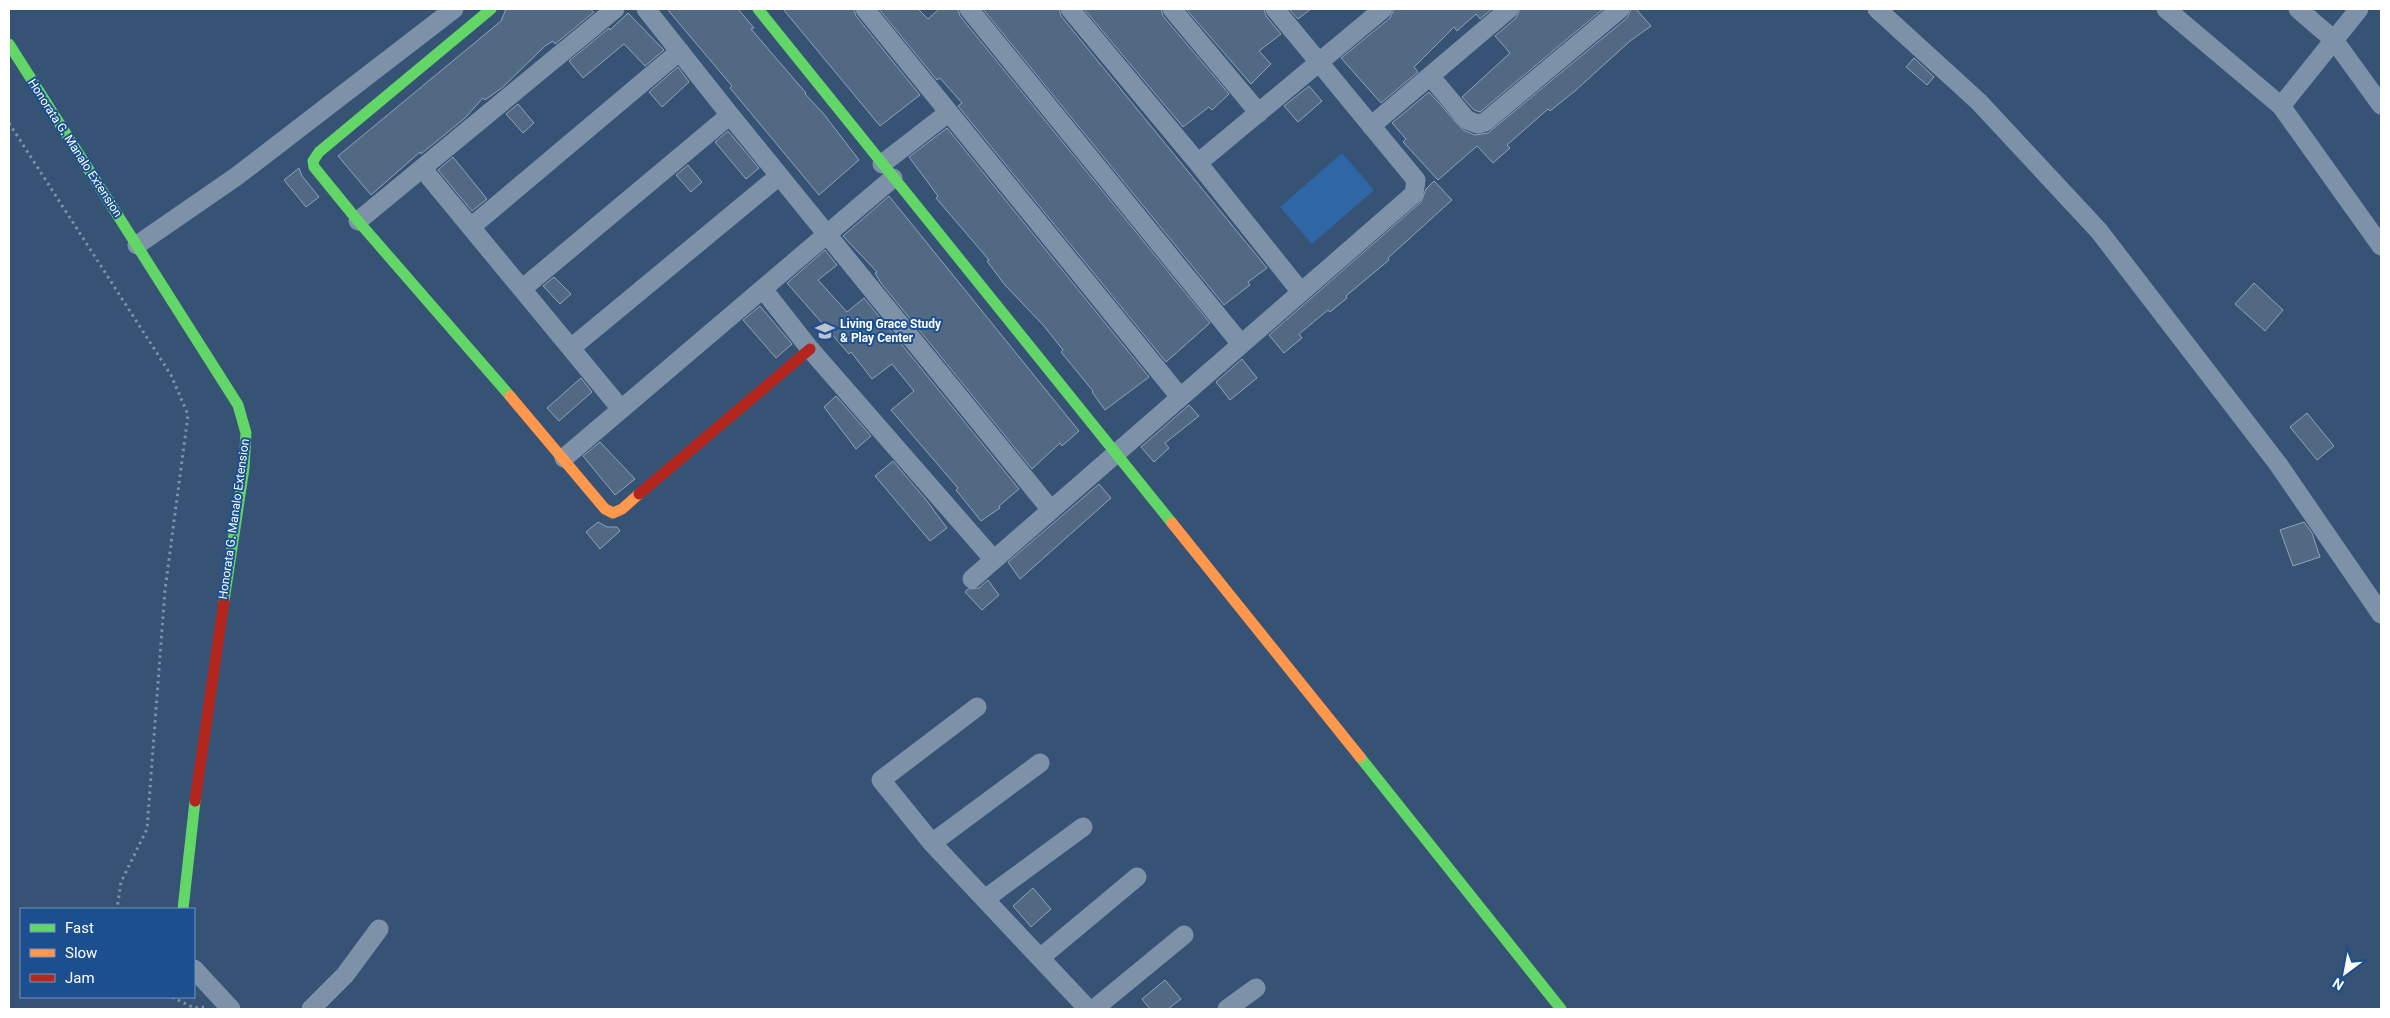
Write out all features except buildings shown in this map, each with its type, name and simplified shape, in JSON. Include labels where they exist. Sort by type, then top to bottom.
[{"type":"street","points":[[137,245],[237,176],[454,9]]},
{"type":"street","points":[[491,9],[316,156],[313,161],[318,172],[358,221],[564,458],[605,510],[613,514],[618,512],[810,349]]},
{"type":"street","points":[[358,221],[615,9]]},
{"type":"street","points":[[646,9],[1051,510]]},
{"type":"street","points":[[758,9],[1561,1009]]},
{"type":"street","points":[[865,9],[1180,397]]},
{"type":"street","points":[[970,9],[1241,344]]},
{"type":"street","points":[[1070,9],[1198,163],[1301,292]]},
{"type":"street","points":[[1172,9],[1259,113]]},
{"type":"street","points":[[972,579],[1414,194],[1416,180],[1275,9]]},
{"type":"street","points":[[1371,126],[1509,9]]},
{"type":"street","points":[[1431,76],[1467,120],[1478,124],[1486,122],[1620,9]]},
{"type":"street","points":[[1877,9],[1979,102],[2099,231],[2278,464],[2381,614]]},
{"type":"street","points":[[2166,9],[2281,106],[2381,246]]},
{"type":"street","points":[[2298,9],[2334,40],[2381,105]]},
{"type":"street","points":[[2281,106],[2359,9]]},
{"type":"street","points":[[1198,163],[1319,63],[1379,10]]},
{"type":"street","name":"Honorata G. Manalo Extension","points":[[9,44],[238,405],[246,433],[244,468],[202,742],[183,908]]},
{"type":"street","points":[[471,227],[680,51]]},
{"type":"street","points":[[564,458],[827,233],[887,171],[948,113]]},
{"type":"street","points":[[522,289],[730,115]]},
{"type":"street","points":[[422,168],[621,409]]},
{"type":"street","points":[[571,348],[780,176]]},
{"type":"street","points":[[763,289],[810,349],[994,560]]},
{"type":"street","points":[[977,707],[881,780],[932,843],[1088,1009]]},
{"type":"street","points":[[932,843],[1040,764]]},
{"type":"street","points":[[985,899],[1083,827]]},
{"type":"street","points":[[1040,958],[1137,877]]},
{"type":"street","points":[[311,1009],[345,975],[379,929]]},
{"type":"street","points":[[1094,1009],[1184,934]]},
{"type":"street","points":[[195,971],[232,1009]]},
{"type":"street","points":[[1227,1009],[1256,988]]},
{"type":"path","points":[[9,123],[171,374],[188,414],[165,590],[147,829],[121,882],[116,908]]},
{"type":"shaded area","points":[[1342,153],[1374,190],[1312,244],[1280,207]]},
{"type":"traffic: fast","points":[[491,9],[319,152],[313,161],[314,167],[358,221],[510,396]]},
{"type":"traffic: fast","points":[[758,9],[1172,523]]},
{"type":"traffic: fast","points":[[9,44],[238,405],[246,433],[244,468],[224,601]]},
{"type":"traffic: fast","points":[[1360,757],[1561,1009]]},
{"type":"traffic: fast","points":[[183,908],[195,801]]},
{"type":"traffic: slow","points":[[510,396],[605,509],[613,513],[622,509],[639,494]]},
{"type":"traffic: slow","points":[[1172,523],[1360,757]]},
{"type":"traffic: jam","points":[[639,494],[810,349]]},
{"type":"traffic: jam","points":[[195,801],[224,601]]},
{"type":"place","name":"Living Grace Study & Play Center","points":[[825,331]]}]
